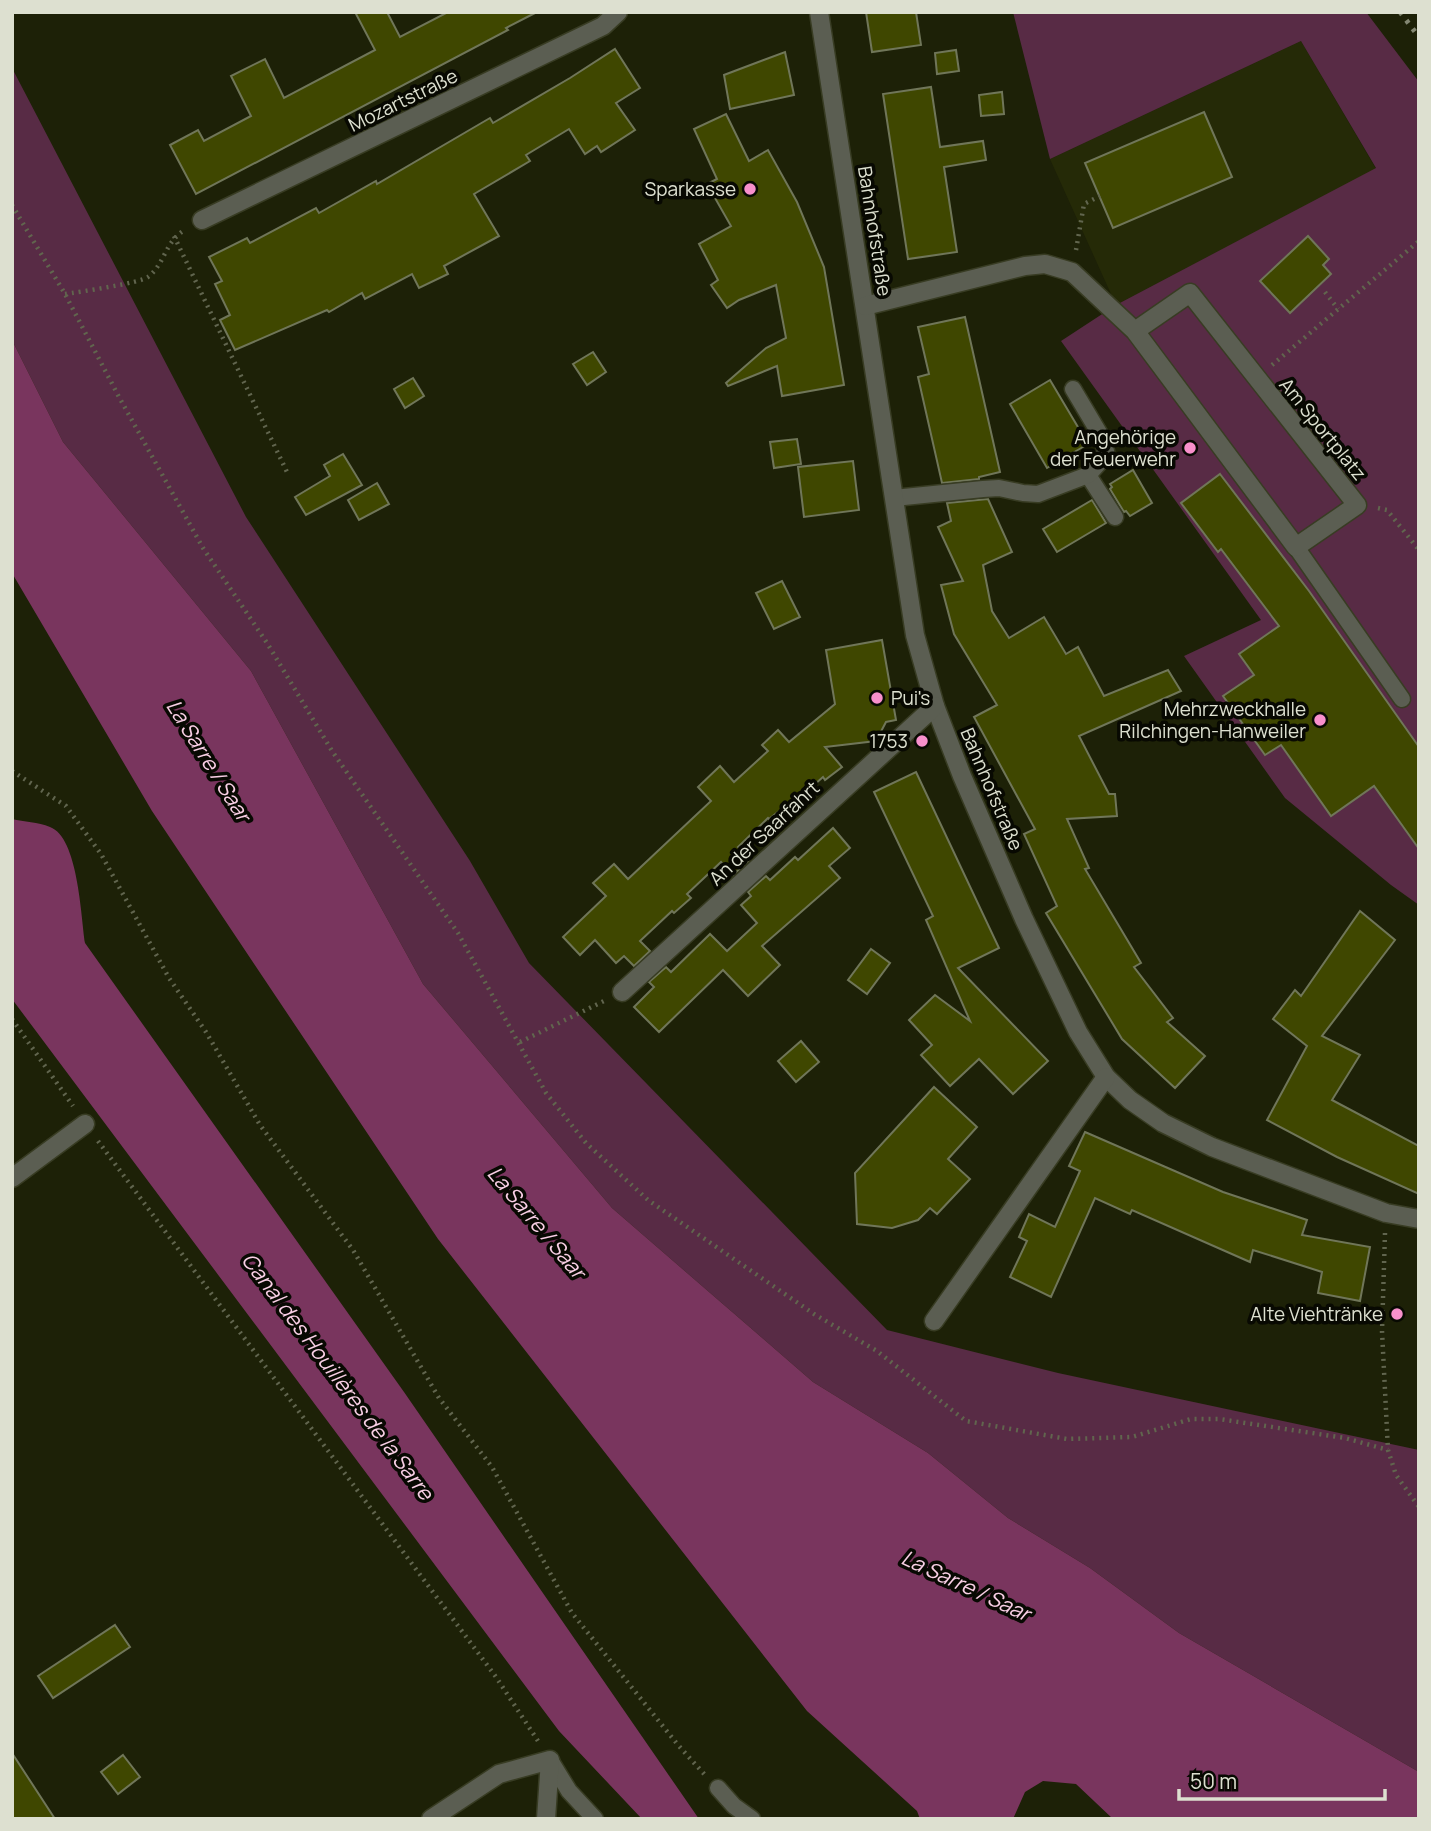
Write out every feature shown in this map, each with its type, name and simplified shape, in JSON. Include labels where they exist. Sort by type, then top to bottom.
[{"type":"street","name":"Mozartstraße","points":[[202,220],[603,26],[618,12]]},
{"type":"street","name":"Bahnhofstraße","points":[[819,12],[915,635],[935,706],[962,776],[1024,919],[1078,1032],[1106,1077],[1130,1100],[1163,1123],[1212,1147],[1386,1213],[1419,1219]]},
{"type":"street","points":[[865,306],[1025,266],[1045,264],[1072,272],[1135,331],[1296,547]]},
{"type":"street","name":"Am Sportplatz","points":[[1135,331],[1190,293],[1357,505],[1296,547]]},
{"type":"street","name":"An der Saarfahrt","points":[[622,992],[935,706]]},
{"type":"street","points":[[934,1321],[1106,1077]]},
{"type":"street","points":[[12,1178],[85,1124]]},
{"type":"street","points":[[431,1819],[499,1774],[550,1760],[547,1819]]},
{"type":"lane","points":[[894,498],[999,488],[1023,494],[1038,494],[1088,475],[1106,451],[1101,436],[1073,389]]},
{"type":"lane","points":[[1088,475],[1115,517]]},
{"type":"lane","points":[[1296,547],[1402,699]]},
{"type":"lane","points":[[550,1760],[569,1791],[595,1819]]},
{"type":"lane","points":[[718,1788],[752,1819]]},
{"type":"path","points":[[1072,272],[1084,204],[1100,196]]},
{"type":"path","points":[[12,205],[65,294],[203,548],[267,643],[332,751],[458,933],[520,1042],[622,992]]},
{"type":"path","points":[[65,294],[146,278],[158,265],[174,236],[202,220]]},
{"type":"path","points":[[174,236],[286,472]]},
{"type":"path","points":[[1256,379],[1419,241]]},
{"type":"path","points":[[1325,292],[1338,309]]},
{"type":"path","points":[[1357,505],[1387,510],[1419,550]]},
{"type":"path","points":[[12,771],[66,806],[101,854],[169,978],[206,1032],[260,1125],[353,1250],[439,1398],[492,1467],[572,1614],[678,1745],[718,1788]]},
{"type":"path","points":[[12,1019],[85,1124],[496,1677],[550,1760]]},
{"type":"path","points":[[1386,1222],[1382,1331],[1388,1450],[1396,1475],[1419,1507]]},
{"type":"shaded area","points":[[1013,12],[1366,12],[1419,82],[1419,905],[1285,798],[1184,656],[1261,620],[1061,341],[1116,305],[1376,168],[1301,41],[1050,159]]},
{"type":"shaded area","points":[[1301,41],[1376,169],[1116,305],[1050,159]]},
{"type":"shaded area","points":[[12,68],[246,517],[470,861],[529,963],[887,1330],[1058,1373],[1419,1450],[1419,1772],[1179,1633],[1090,1568],[1008,1518],[928,1453],[813,1382],[612,1208],[423,984],[251,671],[63,442],[12,340]]},
{"type":"water","name":"La Sarre / Saar","points":[[12,340],[63,442],[251,671],[423,984],[612,1208],[813,1382],[928,1453],[1008,1518],[1090,1568],[1179,1633],[1419,1772],[1419,1819],[1113,1819],[1076,1784],[1043,1781],[1025,1792],[1013,1819],[920,1819],[917,1811],[807,1711],[438,1239],[152,811],[12,573]]},
{"type":"water","name":"Canal des Houillères de la Sarre","points":[[12,819],[45,825],[59,834],[72,861],[80,897],[85,943],[404,1392],[699,1819],[642,1819],[559,1731],[12,999]]},
{"type":"building","points":[[355,12],[387,12],[400,37],[448,12],[537,12],[506,28],[508,30],[196,194],[170,145],[198,130],[204,141],[251,116],[231,76],[265,59],[284,98],[375,50]]},
{"type":"building","points":[[866,12],[916,12],[921,45],[872,52]]},
{"type":"building","points":[[615,49],[640,88],[616,103],[635,130],[601,152],[597,146],[585,154],[569,129],[526,155],[530,161],[474,194],[499,236],[444,266],[448,274],[419,288],[412,274],[365,299],[362,293],[329,312],[327,310],[235,350],[220,320],[230,315],[215,284],[222,281],[209,257],[247,238],[250,243],[316,208],[319,213],[376,181],[377,184],[490,118],[493,123]]},
{"type":"building","points":[[956,50],[959,71],[937,74],[935,53]]},
{"type":"building","points":[[785,52],[794,95],[730,109],[724,75]]},
{"type":"building","points":[[931,87],[940,147],[983,141],[986,160],[944,167],[957,252],[908,259],[883,94]]},
{"type":"building","points":[[1002,92],[1004,114],[981,116],[979,95]]},
{"type":"building","points":[[1204,112],[1232,177],[1113,228],[1085,163]]},
{"type":"building","points":[[726,114],[749,161],[768,150],[797,202],[824,267],[844,385],[782,396],[777,366],[728,386],[726,383],[766,348],[786,338],[776,285],[739,300],[727,308],[711,285],[718,280],[699,244],[731,226],[707,184],[717,179],[694,129]]},
{"type":"building","points":[[1308,236],[1329,259],[1323,265],[1331,274],[1290,313],[1260,281]]},
{"type":"building","points":[[965,317],[1000,472],[979,479],[942,483],[918,377],[929,374],[918,327]]},
{"type":"building","points":[[593,352],[606,372],[587,385],[573,364]]},
{"type":"building","points":[[413,378],[424,396],[405,408],[394,389]]},
{"type":"building","points":[[1050,380],[1088,444],[1047,468],[1010,404]]},
{"type":"building","points":[[797,439],[801,464],[774,468],[770,442]]},
{"type":"building","points":[[343,454],[362,485],[306,515],[295,497],[330,476],[324,465]]},
{"type":"building","points":[[853,461],[859,510],[804,517],[798,467]]},
{"type":"building","points":[[1133,470],[1152,503],[1130,516],[1124,512],[1110,489],[1110,484]]},
{"type":"building","name":"Mehrzweckhalle Rilchingen-Hanweiler","points":[[1220,474],[1309,591],[1419,747],[1419,849],[1374,786],[1331,816],[1281,745],[1265,755],[1223,696],[1254,675],[1239,654],[1279,626],[1221,549],[1218,552],[1181,503]]},
{"type":"building","points":[[377,483],[389,504],[359,520],[348,500]]},
{"type":"building","points":[[988,499],[1012,552],[983,565],[992,611],[1009,638],[1044,617],[1066,654],[1078,647],[1104,696],[1168,670],[1181,691],[1079,736],[1109,794],[1115,794],[1117,816],[1067,819],[1089,868],[1085,869],[1141,963],[1134,967],[1173,1018],[1167,1022],[1205,1056],[1175,1088],[1122,1039],[1046,913],[1057,906],[1024,834],[1035,829],[974,717],[997,705],[954,634],[941,585],[963,581],[938,527],[951,521],[947,503]]},
{"type":"building","points":[[1092,500],[1106,523],[1057,552],[1043,529]]},
{"type":"building","points":[[782,581],[800,617],[774,629],[756,593]]},
{"type":"building","points":[[882,640],[896,720],[886,722],[876,741],[825,747],[842,767],[825,780],[823,777],[780,815],[778,812],[768,818],[738,847],[750,859],[733,875],[721,862],[687,894],[691,898],[674,913],[672,911],[640,941],[650,951],[634,966],[624,956],[616,963],[595,940],[580,955],[563,937],[606,896],[593,883],[614,864],[628,879],[711,801],[698,787],[720,766],[734,782],[768,751],[762,745],[778,730],[789,742],[835,704],[826,650]]},
{"type":"building","points":[[916,772],[999,948],[958,968],[1048,1061],[1013,1094],[979,1059],[950,1086],[921,1055],[932,1045],[909,1020],[935,995],[970,1021],[926,920],[933,916],[874,792]]},
{"type":"building","points":[[833,828],[850,848],[829,866],[840,878],[762,946],[780,965],[748,996],[723,970],[659,1032],[634,1007],[654,987],[649,982],[666,967],[671,972],[710,934],[727,951],[757,923],[741,905],[751,896],[748,892],[766,876],[770,880],[795,857],[798,860]]},
{"type":"building","points":[[1360,911],[1395,940],[1322,1036],[1360,1055],[1332,1100],[1419,1146],[1419,1194],[1337,1157],[1267,1120],[1307,1046],[1273,1019],[1295,990],[1301,996]]},
{"type":"building","points":[[871,949],[890,963],[867,994],[848,980]]},
{"type":"building","points":[[801,1041],[819,1062],[796,1082],[778,1061]]},
{"type":"building","points":[[934,1087],[977,1127],[948,1159],[970,1179],[937,1214],[930,1208],[918,1220],[892,1228],[857,1224],[855,1173]]},
{"type":"building","points":[[1085,1132],[1223,1192],[1307,1220],[1302,1235],[1370,1247],[1360,1301],[1318,1293],[1322,1272],[1253,1250],[1250,1262],[1132,1210],[1130,1214],[1095,1198],[1051,1297],[1010,1277],[1027,1241],[1019,1237],[1029,1214],[1055,1227],[1080,1171],[1069,1166]]},
{"type":"building","points":[[115,1625],[130,1647],[53,1698],[38,1676]]},
{"type":"building","points":[[12,1753],[55,1819],[12,1819]]},
{"type":"building","points":[[123,1755],[140,1777],[118,1794],[101,1772]]},
{"type":"railway","points":[[1400,12],[1419,37]]},
{"type":"place","name":"Sparkasse","points":[[750,189]]},
{"type":"place","name":"Angehörige der Feuerwehr","points":[[1190,448]]},
{"type":"place","name":"Pui's","points":[[877,698]]},
{"type":"place","name":"Mehrzweckhalle Rilchingen-Hanweiler","points":[[1320,720]]},
{"type":"place","name":"1753","points":[[922,741]]},
{"type":"place","name":"Alte Viehtränke","points":[[1397,1314]]}]
